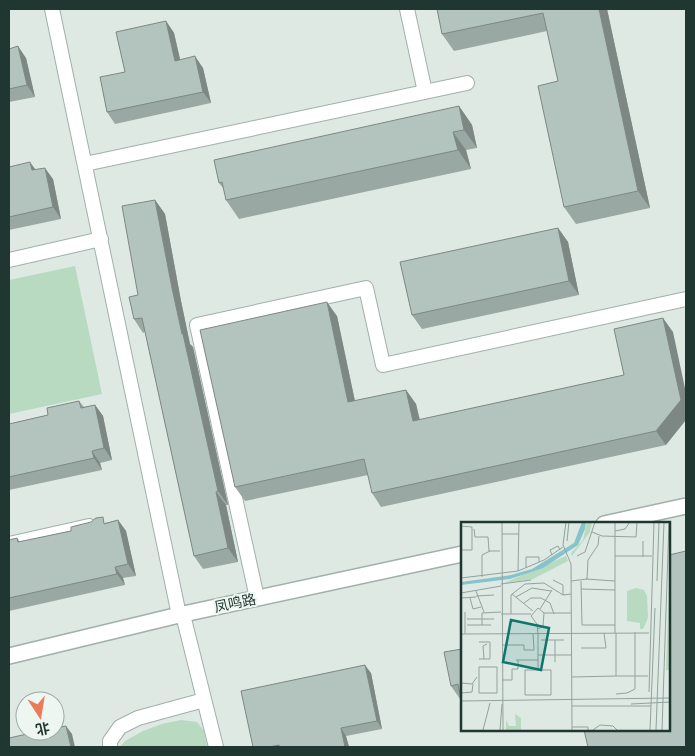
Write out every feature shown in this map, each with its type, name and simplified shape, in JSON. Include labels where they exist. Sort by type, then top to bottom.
[{"type":"street","points":[[613,522],[686,506]]},
{"type":"street","name":"凤鸣路","points":[[9,656],[181,615],[461,554]]},
{"type":"lane","points":[[52,9],[181,615],[216,747]]},
{"type":"lane","points":[[407,9],[425,92]]},
{"type":"lane","points":[[85,164],[467,83]]},
{"type":"lane","points":[[9,260],[100,239]]},
{"type":"lane","points":[[257,598],[197,325],[366,288],[383,365],[686,299]]},
{"type":"lane","points":[[9,544],[97,525]]},
{"type":"lane","points":[[110,747],[110,741],[120,728],[138,718],[204,700]]},
{"type":"green space","points":[[75,266],[102,394],[9,414],[9,280]]},
{"type":"green space","points":[[181,720],[197,722],[204,731],[207,747],[120,747],[125,741],[143,731]]},
{"type":"building","points":[[437,9],[599,9],[638,191],[564,207],[538,86],[558,81],[543,13],[442,34]]},
{"type":"building","points":[[166,21],[175,61],[195,56],[203,92],[107,112],[100,77],[125,72],[116,32]]},
{"type":"building","points":[[18,46],[27,85],[9,89],[9,49]]},
{"type":"building","points":[[459,106],[464,130],[453,132],[458,150],[226,200],[222,182],[219,183],[214,160]]},
{"type":"building","points":[[30,162],[32,170],[45,168],[53,207],[9,217],[9,167]]},
{"type":"building","points":[[155,200],[172,288],[218,491],[216,492],[228,548],[194,556],[142,318],[134,319],[129,297],[138,295],[122,206]]},
{"type":"building","points":[[558,228],[569,281],[412,315],[400,262]]},
{"type":"building","points":[[327,302],[348,402],[406,390],[413,421],[624,375],[614,329],[663,318],[681,400],[656,431],[372,493],[364,459],[235,487],[200,330]]},
{"type":"building","points":[[79,401],[81,408],[95,405],[104,448],[92,451],[94,458],[9,477],[9,424],[48,415],[47,408]]},
{"type":"building","points":[[103,517],[104,524],[118,520],[128,564],[115,567],[117,574],[9,598],[9,540],[17,538],[18,542],[71,531],[71,527]]},
{"type":"building","points":[[686,551],[686,747],[588,747],[584,731],[670,731],[670,555]]},
{"type":"building","points":[[461,649],[461,698],[458,684],[451,686],[444,652]]},
{"type":"building","points":[[365,665],[377,721],[341,728],[345,747],[280,747],[279,745],[253,747],[241,691]]},
{"type":"building","points":[[65,726],[71,747],[9,747],[9,738],[15,737],[15,741],[65,741]]}]
